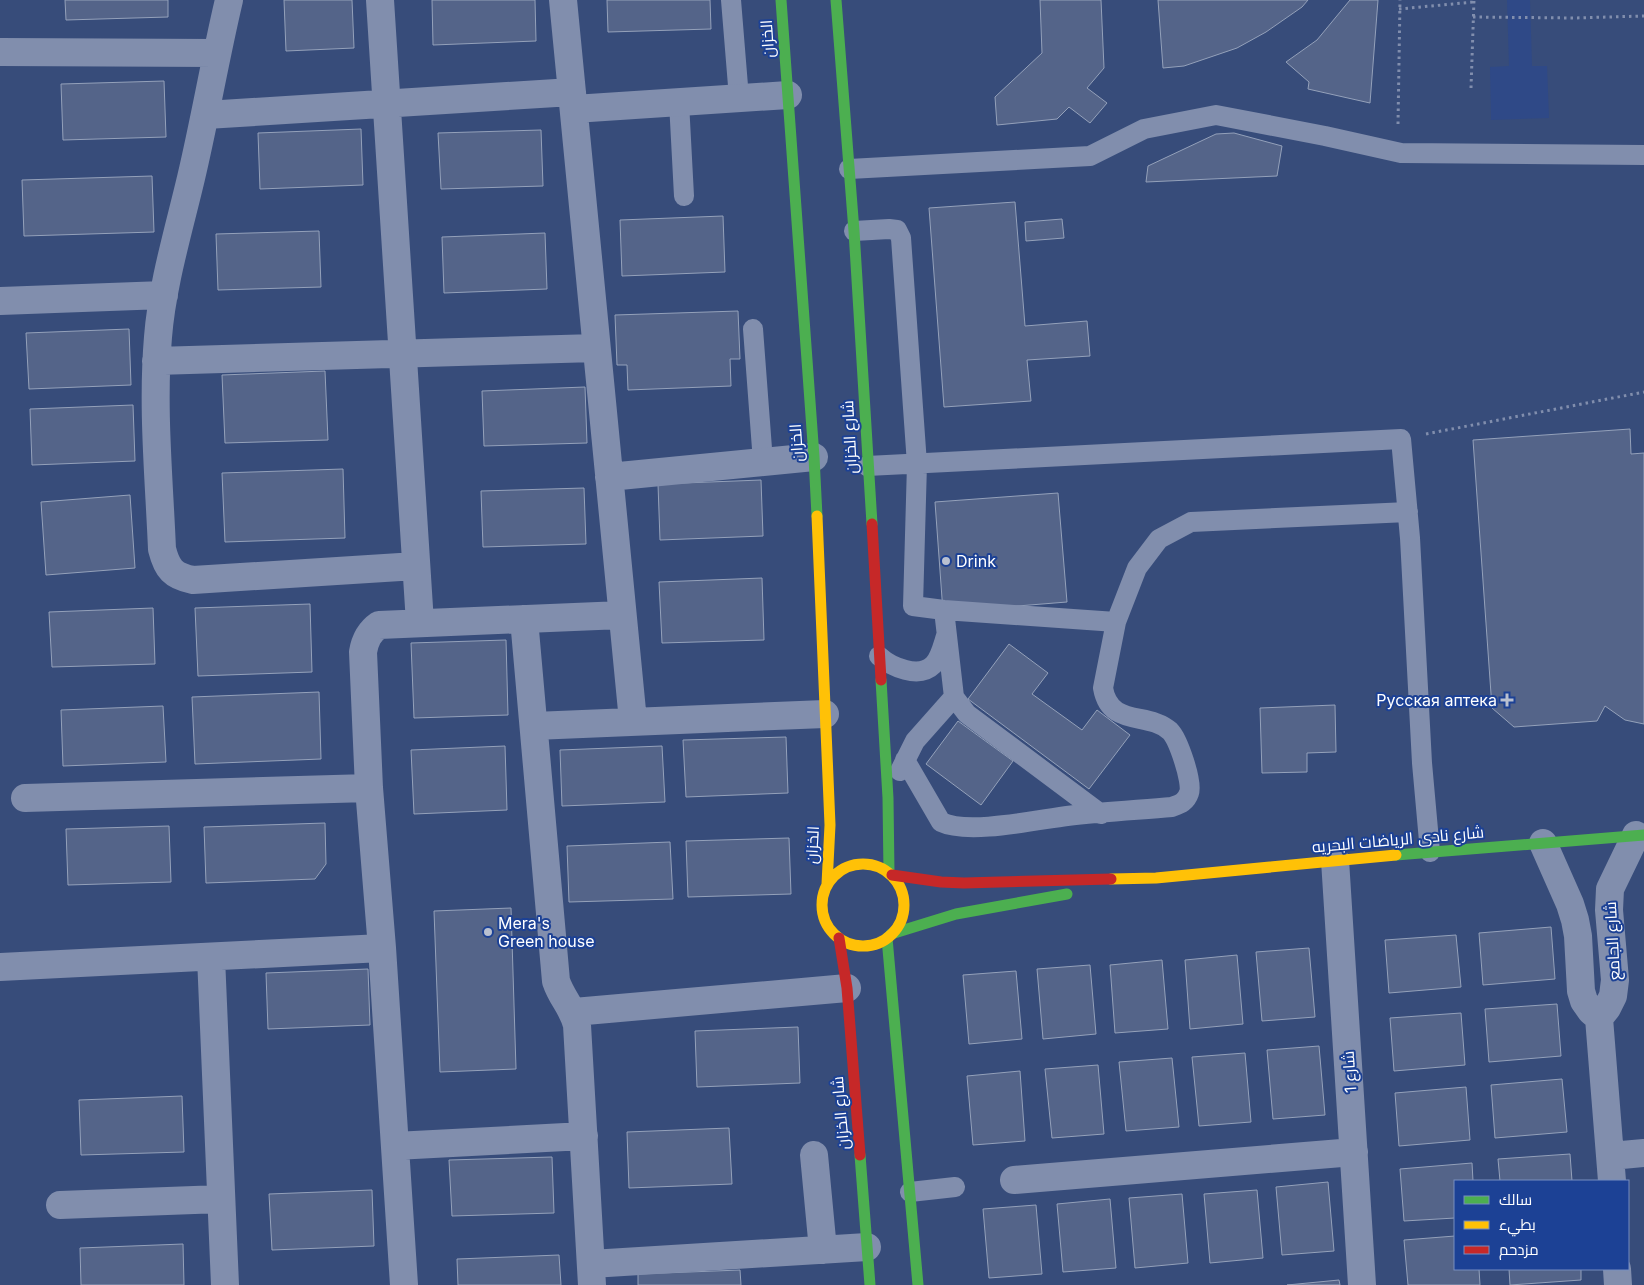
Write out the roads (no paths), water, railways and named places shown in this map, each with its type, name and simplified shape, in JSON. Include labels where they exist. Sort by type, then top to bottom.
[{"type":"main road","name":"الخزان","points":[[781,0],[814,457],[830,825],[827,884]]},
{"type":"main road","name":"شارع الخزان","points":[[836,0],[854,231],[888,798],[890,874]]},
{"type":"main road","name":"شارع نادى الرياضات البحريه","points":[[890,874],[941,882],[964,883],[1156,878],[1336,860],[1640,835]]},
{"type":"main road","points":[[865,863],[880,867],[890,874],[900,886],[904,899],[904,912],[899,924],[889,936],[876,944],[863,946],[850,944],[830,930],[824,919],[821,907],[822,895],[827,884],[837,872],[850,865],[865,863]]},
{"type":"main road","name":"شارع نادى الرياضات البحريه","points":[[889,936],[918,924],[965,912],[1156,878]]},
{"type":"main road","points":[[889,936],[918,1285]]},
{"type":"main road","name":"شارع الخزان","points":[[839,938],[846,988],[870,1285]]},
{"type":"street","points":[[229,0],[216,53],[206,114],[164,295],[158,334],[156,413],[162,549],[165,560],[171,570],[181,577],[193,580],[416,566]]},
{"type":"street","points":[[380,0],[420,624]]},
{"type":"street","points":[[563,0],[633,721]]},
{"type":"street","points":[[0,52],[216,53]]},
{"type":"street","points":[[206,114],[386,104],[573,100],[679,102],[788,95]]},
{"type":"street","points":[[0,301],[164,295]]},
{"type":"street","points":[[156,362],[596,348]]},
{"type":"street","points":[[609,477],[814,457]]},
{"type":"street","points":[[404,1285],[382,948],[369,788],[364,642],[369,634],[379,625],[622,615]]},
{"type":"street","points":[[524,620],[556,981],[563,997],[574,1012],[577,1025],[592,1274],[867,1247]]},
{"type":"street","points":[[534,726],[825,714]]},
{"type":"street","points":[[25,798],[369,788]]},
{"type":"street","name":"شارع الجامع","points":[[1543,843],[1570,904],[1575,920],[1578,936],[1581,991],[1584,1001],[1599,1018],[1613,996],[1615,980],[1609,910],[1610,889],[1640,835]]},
{"type":"street","name":"شارع 1","points":[[1336,860],[1362,1285]]},
{"type":"street","points":[[0,967],[382,948]]},
{"type":"street","points":[[211,956],[225,1285]]},
{"type":"street","points":[[574,1012],[846,988]]},
{"type":"street","points":[[1599,1018],[1612,1168],[1644,1153]]},
{"type":"street","points":[[395,1146],[584,1136]]},
{"type":"street","points":[[1014,1180],[1354,1152]]},
{"type":"street","points":[[814,1155],[823,1250]]},
{"type":"street","points":[[60,1205],[221,1199]]},
{"type":"street","points":[[1617,1270],[1618,1285]]},
{"type":"lane","points":[[731,0],[738,98]]},
{"type":"lane","points":[[679,102],[684,196]]},
{"type":"lane","points":[[849,169],[1090,156],[1144,130],[1216,115],[1401,153],[1644,155]]},
{"type":"lane","points":[[854,231],[897,230],[901,238],[917,464],[913,606],[944,610],[1116,622]]},
{"type":"lane","points":[[753,329],[763,462]]},
{"type":"lane","points":[[867,466],[1401,439],[1410,538],[1422,763],[1430,852]]},
{"type":"lane","points":[[905,760],[941,822],[960,828],[1101,814],[1172,806],[1182,803],[1189,793],[1191,782],[1172,732],[1156,724],[1123,715],[1116,711],[1104,697],[1104,678],[1116,622],[1137,568],[1160,539],[1191,522],[1408,512]]},
{"type":"lane","points":[[944,610],[954,697],[967,714],[1101,814]]},
{"type":"lane","points":[[879,656],[885,662],[899,668],[914,671],[927,670],[935,664],[947,634]]},
{"type":"lane","points":[[888,798],[915,741],[954,697]]},
{"type":"lane","points":[[910,1192],[955,1187]]},
{"type":"water","points":[[1507,0],[1530,0],[1532,66],[1547,66],[1549,118],[1491,120],[1490,67],[1509,66]]},
{"type":"place","name":"Drink","points":[[946,561]]},
{"type":"place","name":"Русская аптека","points":[[1507,700]]},
{"type":"place","name":"Mera's Green house","points":[[488,932]]}]
